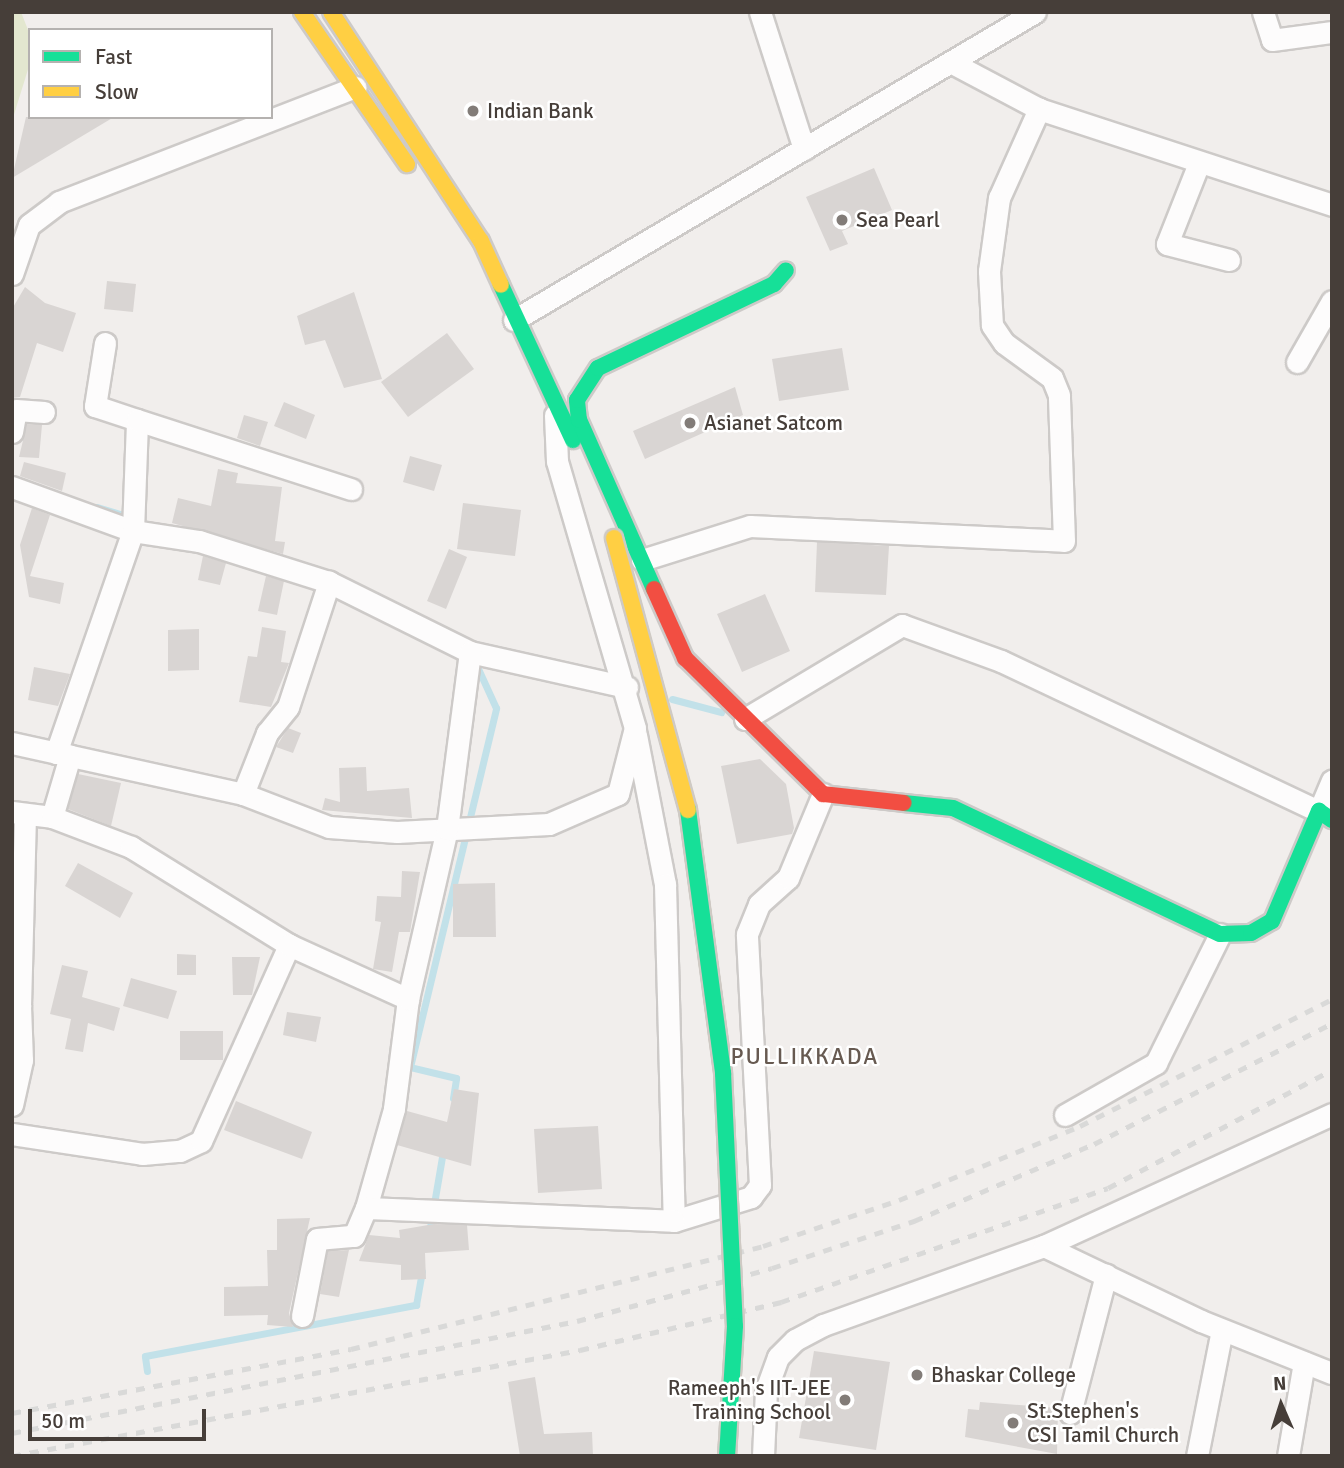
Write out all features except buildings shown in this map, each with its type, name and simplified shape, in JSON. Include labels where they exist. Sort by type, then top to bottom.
[{"type":"main road","points":[[302,12],[417,179]]},
{"type":"main road","points":[[331,12],[481,241],[510,313],[550,394],[614,538],[679,758],[704,900],[723,1073],[735,1326],[727,1456]]},
{"type":"main road","points":[[464,253],[510,313]]},
{"type":"main road","points":[[786,270],[774,284],[598,368],[580,391],[579,420],[685,658],[745,719],[823,794],[953,808],[1220,934],[1251,933],[1272,922],[1325,815]]},
{"type":"street","points":[[761,12],[804,149]]},
{"type":"street","points":[[510,313],[954,64],[1035,12]]},
{"type":"street","points":[[1263,12],[1272,40],[1332,32]]},
{"type":"street","points":[[954,64],[1039,109],[1332,205]]},
{"type":"street","points":[[273,119],[355,87]]},
{"type":"street","points":[[642,560],[750,526],[1064,541],[1059,395],[1052,378],[1003,344],[992,325],[989,271],[999,198],[1039,109]]},
{"type":"street","points":[[12,274],[29,225],[59,202],[273,119]]},
{"type":"street","points":[[1199,163],[1167,244],[1228,260]]},
{"type":"street","points":[[1297,362],[1332,301]]},
{"type":"street","points":[[105,343],[95,406],[351,489]]},
{"type":"street","points":[[580,391],[550,394],[557,461],[627,687],[665,884],[674,1221]]},
{"type":"street","points":[[12,432],[16,410],[44,412]]},
{"type":"street","points":[[52,817],[63,754],[133,531],[137,420]]},
{"type":"street","points":[[12,487],[133,531],[199,541],[329,582],[470,652],[627,687]]},
{"type":"street","points":[[243,793],[267,733],[288,707],[329,582]]},
{"type":"street","points":[[745,719],[902,625],[1001,661],[1325,815],[1332,781]]},
{"type":"street","points":[[302,1316],[317,1239],[354,1236],[366,1208],[394,1109],[408,999],[447,829],[470,652]]},
{"type":"street","points":[[12,743],[243,793],[329,827],[447,829],[549,824],[618,794],[635,728]]},
{"type":"street","points":[[366,1208],[674,1221],[751,1197],[760,1185],[747,934],[758,904],[788,878],[823,794]]},
{"type":"street","points":[[12,1105],[22,1060],[16,1005],[18,813],[52,817],[131,847],[289,945],[408,999]]},
{"type":"street","points":[[1065,1115],[1156,1063],[1220,934]]},
{"type":"street","points":[[12,1134],[142,1154],[180,1151],[201,1141],[289,945]]},
{"type":"street","points":[[763,1456],[766,1390],[778,1357],[795,1340],[1044,1246],[1332,1114]]},
{"type":"street","points":[[1044,1246],[1222,1329],[1332,1373]]},
{"type":"street","points":[[1070,1413],[1106,1275]]},
{"type":"street","points":[[1197,1456],[1222,1329]]},
{"type":"street","points":[[1288,1456],[1304,1362]]},
{"type":"green space","points":[[12,12],[21,12],[28,30],[28,69],[12,121]]},
{"type":"waterway","points":[[97,507],[132,518]]},
{"type":"waterway","points":[[453,1098],[456,1078],[410,1067],[496,708],[475,662]]},
{"type":"waterway","points":[[672,699],[721,712]]},
{"type":"waterway","points":[[429,1233],[443,1151]]},
{"type":"waterway","points":[[147,1371],[145,1356],[416,1305],[422,1272]]},
{"type":"railway","points":[[12,1413],[351,1349],[763,1246],[899,1200],[1080,1126],[1332,999]]},
{"type":"railway","points":[[12,1433],[577,1321],[772,1268],[914,1221],[1094,1144],[1332,1023]]},
{"type":"railway","points":[[12,1456],[580,1350],[781,1302],[1108,1188],[1332,1070]]},
{"type":"traffic: fast","points":[[654,589],[579,420],[577,400],[598,368],[774,284],[786,270]]},
{"type":"traffic: fast","points":[[501,285],[573,440]]},
{"type":"traffic: fast","points":[[904,803],[953,808],[1220,934],[1251,933],[1272,921],[1319,811],[1332,820]]},
{"type":"traffic: fast","points":[[688,810],[723,1073],[735,1326],[727,1456]]},
{"type":"traffic: slow","points":[[302,12],[407,164]]},
{"type":"traffic: slow","points":[[331,12],[481,241],[501,285]]},
{"type":"traffic: slow","points":[[614,538],[688,810]]},
{"type":"traffic: jam","points":[[654,589],[685,658],[823,794],[904,803]]},
{"type":"place","name":"Indian Bank","points":[[473,111]]},
{"type":"place","name":"Sea Pearl","points":[[842,220]]},
{"type":"place","name":"Asianet Satcom","points":[[690,423]]},
{"type":"place","name":"Bhaskar College","points":[[917,1375]]},
{"type":"place","name":"Rameeph's IIT-JEE Training School","points":[[845,1400]]},
{"type":"place","name":"St.Stephen's CSI Tamil Church","points":[[1013,1423]]},
{"type":"district","name":"PULLIKKADA","points":[[805,1057]]}]
